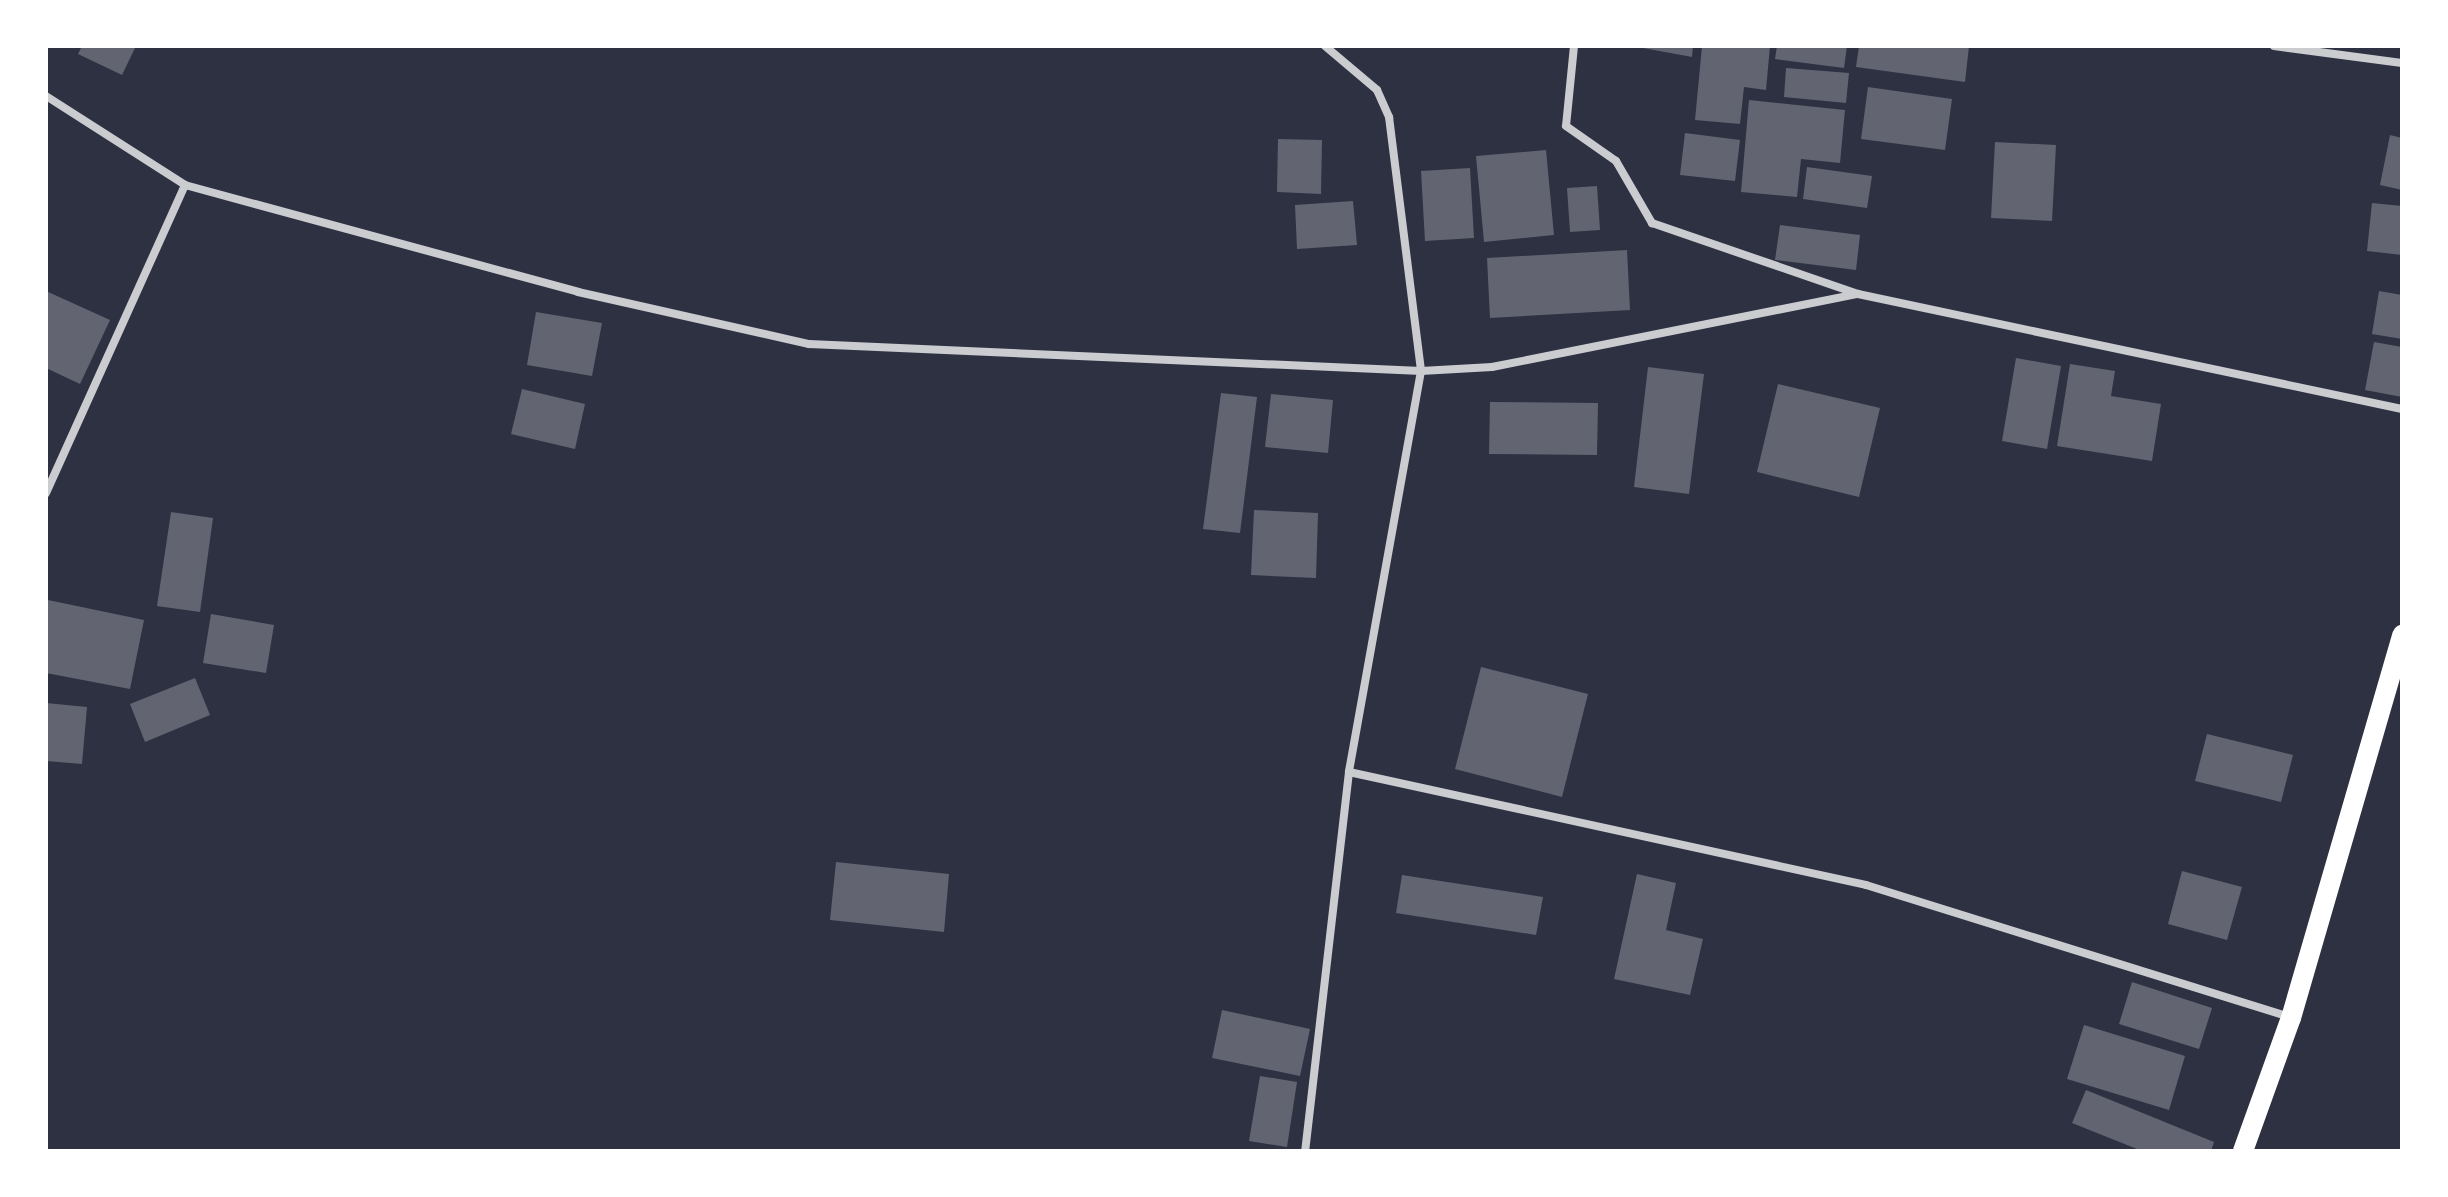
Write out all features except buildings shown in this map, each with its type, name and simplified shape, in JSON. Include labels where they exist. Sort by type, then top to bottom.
[{"type":"main road","points":[[2243,1151],[2291,1018],[2402,635]]},
{"type":"street","points":[[1305,1151],[1349,772],[1421,371],[1389,117],[1377,90],[1325,46]]},
{"type":"street","points":[[1574,46],[1566,126],[1616,161],[1652,223],[1858,294],[2402,409]]},
{"type":"street","points":[[2274,46],[2402,63]]},
{"type":"street","points":[[46,96],[185,185],[578,292],[809,344],[1421,371],[1492,367],[1858,294]]},
{"type":"street","points":[[46,493],[185,185]]},
{"type":"street","points":[[1349,772],[1866,885],[2291,1018]]}]
